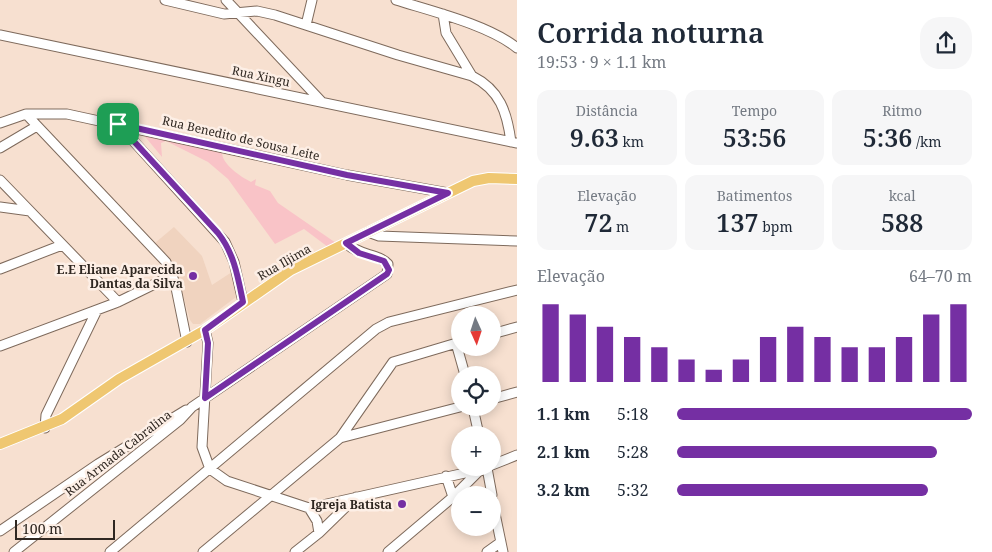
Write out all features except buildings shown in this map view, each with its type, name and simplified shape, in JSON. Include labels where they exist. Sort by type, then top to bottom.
[{"type":"main road","name":"Rua Iljima","points":[[1,442],[45,428],[62,419],[127,374],[187,342],[291,270],[473,181],[490,178],[517,179]]},
{"type":"street","points":[[165,0],[213,12],[257,11],[472,76],[482,81],[501,100],[514,142]]},
{"type":"street","points":[[226,0],[321,102]]},
{"type":"street","points":[[306,25],[312,0]]},
{"type":"street","points":[[396,0],[443,14],[494,34],[517,48]]},
{"type":"street","points":[[443,14],[446,33],[472,76]]},
{"type":"street","name":"Rua Xingu","points":[[0,35],[514,142]]},
{"type":"street","points":[[26,114],[166,262],[173,275],[187,342]]},
{"type":"street","name":"Rua Benedito de Sousa Leite","points":[[0,123],[26,114],[67,114],[347,175],[448,193]]},
{"type":"street","points":[[118,124],[225,242],[234,262],[243,302]]},
{"type":"street","points":[[0,148],[36,126]]},
{"type":"street","points":[[0,180],[118,302]]},
{"type":"street","points":[[0,207],[30,211]]},
{"type":"street","points":[[368,232],[379,236],[517,241]]},
{"type":"street","name":"Rua Armada Cabralina","points":[[14,552],[180,420],[192,407],[387,274],[389,270],[384,261],[359,253],[346,243]]},
{"type":"street","points":[[0,269],[62,245]]},
{"type":"street","points":[[0,346],[118,302],[173,275]]},
{"type":"street","points":[[110,552],[376,330],[389,322],[517,290]]},
{"type":"street","points":[[45,428],[46,415],[97,310]]},
{"type":"street","points":[[501,331],[517,327]]},
{"type":"street","points":[[205,330],[208,343],[202,447],[210,469],[227,481],[309,508],[451,475]]},
{"type":"street","points":[[203,552],[340,438],[393,362],[451,345]]},
{"type":"street","points":[[501,396],[517,392]]},
{"type":"street","points":[[0,531],[98,464],[192,407]]},
{"type":"street","points":[[340,438],[451,409]]},
{"type":"street","points":[[501,461],[517,455]]},
{"type":"street","points":[[446,476],[451,492]]},
{"type":"street","points":[[466,486],[476,476]]},
{"type":"street","points":[[296,552],[319,533],[356,497]]},
{"type":"street","points":[[388,552],[451,500]]},
{"type":"street","points":[[309,508],[317,521],[319,533]]},
{"type":"street","points":[[500,536],[503,552]]},
{"type":"street","points":[[487,552],[501,542]]},
{"type":"shaded area","points":[[142,133],[222,151],[228,165],[237,173],[251,182],[256,179],[255,185],[270,191],[278,203],[336,243],[328,247],[304,229],[275,244],[228,179],[208,162],[166,141],[161,143],[162,157]]},
{"type":"shaded area","name":"E.E Eliane Aparecida Dantas da Silva","points":[[174,227],[202,256],[212,285],[232,272],[236,297],[200,324],[193,324],[190,320],[176,270],[155,243]]},
{"type":"place","name":"E.E Eliane Aparecida Dantas da Silva","points":[[193,276]]},
{"type":"place","name":"Igreja Batista","points":[[402,504]]},
{"type":"route","points":[[118,124],[347,175],[448,193],[346,243],[359,253],[380,258],[388,264],[389,270],[387,274],[205,398],[208,343],[205,330],[243,302],[230,249],[218,233],[118,124]]}]
